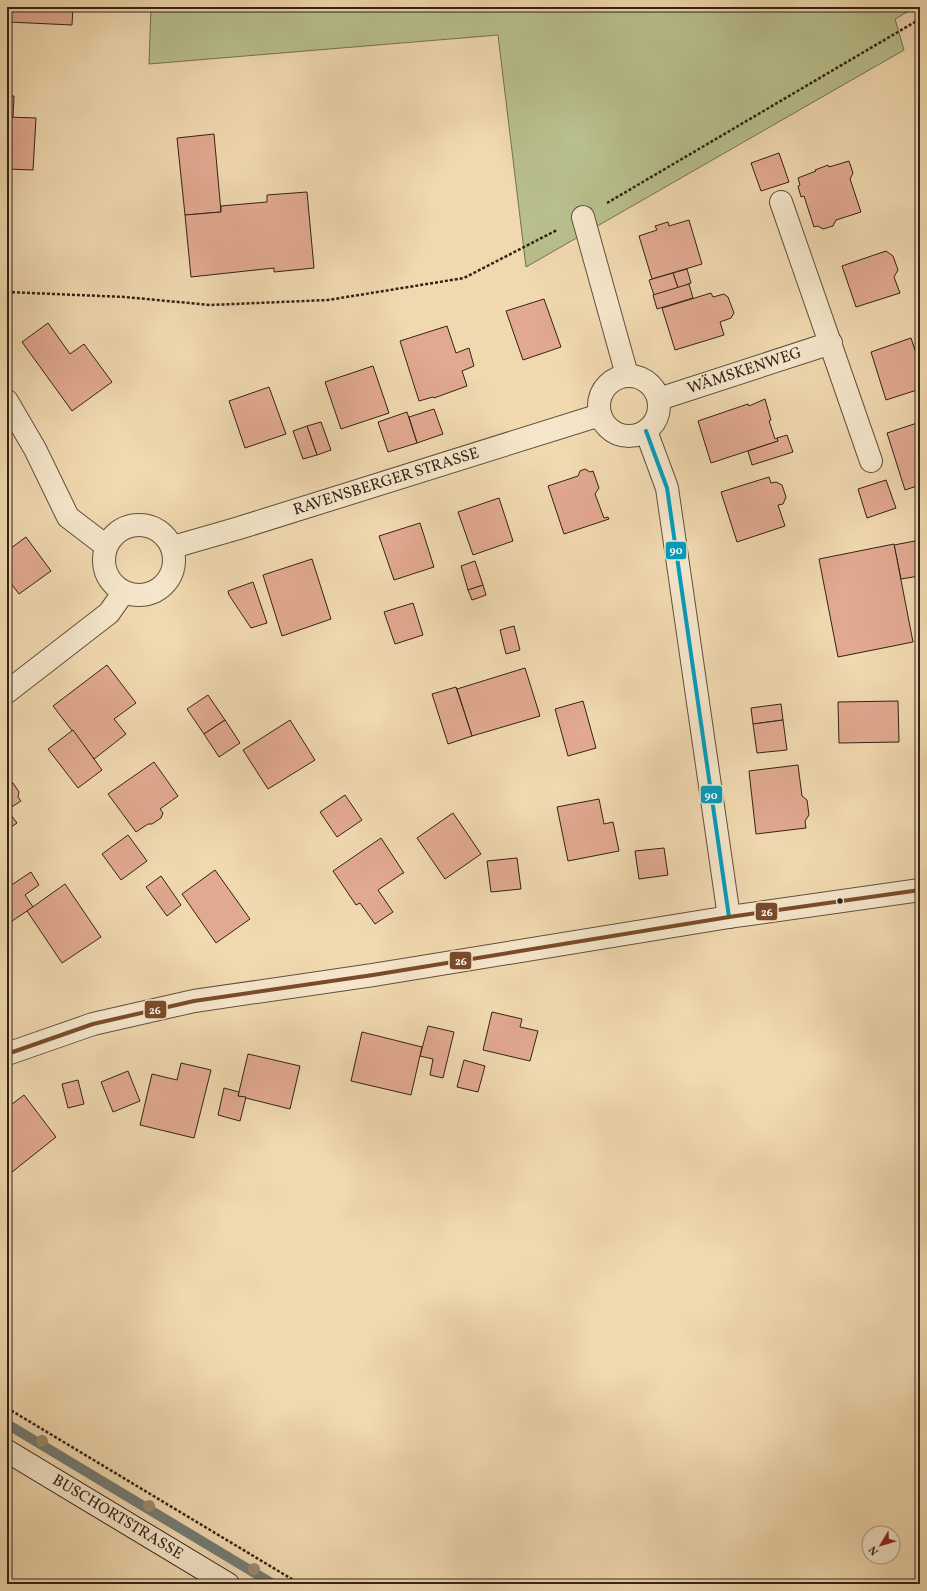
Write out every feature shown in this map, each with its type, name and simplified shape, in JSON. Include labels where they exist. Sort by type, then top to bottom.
[{"type":"street","points":[[781,202],[871,461]]},
{"type":"street","points":[[583,217],[627,375]]},
{"type":"street","name":"WÄMSKENWEG","points":[[659,399],[831,343]]},
{"type":"street","points":[[627,375],[641,377],[653,386],[659,399],[659,411],[655,423],[646,431],[633,436],[619,434],[607,427],[600,415],[600,397],[610,382],[627,375]]},
{"type":"street","points":[[7,401],[35,449],[68,517],[106,546]]},
{"type":"street","name":"RAVENSBERGER STRASSE","points":[[173,547],[247,526],[600,415]]},
{"type":"street","points":[[646,431],[667,488],[729,917]]},
{"type":"street","points":[[131,525],[148,526],[163,533],[173,547],[176,561],[172,575],[164,587],[151,594],[137,596],[123,593],[110,581],[104,564],[106,546],[116,533],[131,525]]},
{"type":"street","points":[[7,692],[109,613],[123,593]]},
{"type":"street","points":[[7,1054],[93,1024],[194,1001],[380,974],[729,917],[920,890]]},
{"type":"street","name":"BUSCHORTSTRASSE","points":[[7,1451],[228,1584]]},
{"type":"path","points":[[7,292],[125,297],[210,304],[328,300],[464,278],[583,217],[920,18]]},
{"type":"path","points":[[7,1408],[300,1584]]},
{"type":"green space","points":[[151,7],[916,7],[895,19],[904,50],[526,267],[498,35],[149,64]]},
{"type":"building","points":[[10,7],[73,7],[72,25],[9,22]]},
{"type":"building","points":[[7,96],[14,96],[13,117],[7,117]]},
{"type":"building","points":[[7,117],[36,118],[33,170],[7,169]]},
{"type":"building","points":[[214,134],[221,212],[185,215],[177,138]]},
{"type":"building","points":[[779,153],[789,182],[761,191],[751,163]]},
{"type":"building","points":[[849,161],[853,173],[850,179],[861,212],[836,220],[833,226],[823,229],[818,226],[814,227],[804,196],[801,197],[798,186],[800,185],[798,178],[828,165],[829,167]]},
{"type":"building","points":[[307,192],[314,268],[274,272],[274,268],[191,277],[185,215],[221,212],[221,206],[267,202],[267,195]]},
{"type":"building","points":[[689,220],[702,264],[652,279],[639,236],[657,230],[655,226],[668,222],[669,226]]},
{"type":"building","points":[[886,251],[893,256],[898,270],[894,277],[900,293],[856,307],[842,266]]},
{"type":"building","points":[[687,269],[691,283],[678,288],[673,273]]},
{"type":"building","points":[[673,273],[678,288],[654,295],[649,280]]},
{"type":"building","points":[[689,284],[693,298],[657,309],[653,295]]},
{"type":"building","points":[[711,293],[713,297],[724,294],[728,297],[734,313],[731,318],[720,322],[724,335],[675,350],[662,308]]},
{"type":"building","points":[[544,299],[561,347],[523,360],[506,311]]},
{"type":"building","points":[[48,323],[70,354],[84,344],[112,382],[72,411],[22,342]]},
{"type":"building","points":[[447,326],[456,353],[469,348],[474,366],[462,371],[467,386],[434,398],[419,401],[400,341]]},
{"type":"building","points":[[911,338],[920,365],[920,389],[886,400],[871,352]]},
{"type":"building","points":[[373,366],[389,413],[341,429],[325,382]]},
{"type":"building","points":[[269,387],[286,434],[245,448],[229,401]]},
{"type":"building","points":[[765,399],[771,420],[769,421],[775,439],[777,438],[778,441],[711,463],[698,421],[748,404],[749,406]]},
{"type":"building","points":[[434,409],[443,434],[417,443],[409,417]]},
{"type":"building","points":[[407,412],[417,443],[388,452],[378,422]]},
{"type":"building","points":[[321,422],[331,450],[317,455],[307,426]]},
{"type":"building","points":[[920,422],[920,485],[905,490],[887,433]]},
{"type":"building","points":[[307,426],[317,455],[303,459],[293,431]]},
{"type":"building","points":[[787,435],[793,452],[752,465],[748,451],[778,441],[777,438]]},
{"type":"building","points":[[585,469],[590,472],[593,471],[599,488],[595,494],[604,518],[608,517],[609,519],[564,534],[548,486],[578,476],[580,471]]},
{"type":"building","points":[[769,477],[771,483],[776,482],[782,485],[786,497],[783,504],[778,505],[785,526],[737,542],[721,492]]},
{"type":"building","points":[[886,480],[896,508],[867,518],[858,489]]},
{"type":"building","points":[[499,498],[513,541],[473,555],[458,512]]},
{"type":"building","points":[[420,523],[434,567],[394,580],[379,536]]},
{"type":"building","points":[[26,537],[51,571],[19,594],[7,578],[7,551]]},
{"type":"building","points":[[920,540],[920,581],[919,576],[901,579],[894,545]]},
{"type":"building","points":[[894,544],[913,642],[838,657],[819,559]]},
{"type":"building","points":[[312,559],[331,619],[282,636],[263,575]]},
{"type":"building","points":[[475,561],[483,585],[468,590],[461,566]]},
{"type":"building","points":[[253,582],[267,623],[251,628],[229,595],[228,591]]},
{"type":"building","points":[[483,585],[486,595],[472,600],[468,590]]},
{"type":"building","points":[[413,603],[423,635],[395,644],[384,612]]},
{"type":"building","points":[[514,626],[520,650],[506,654],[500,630]]},
{"type":"building","points":[[107,665],[136,703],[114,719],[126,734],[94,759],[53,706]]},
{"type":"building","points":[[525,668],[540,716],[472,736],[457,689]]},
{"type":"building","points":[[456,687],[472,736],[448,744],[432,694]]},
{"type":"building","points":[[208,695],[225,720],[204,734],[187,709]]},
{"type":"building","points":[[583,701],[596,748],[568,756],[555,709]]},
{"type":"building","points":[[898,701],[899,742],[839,743],[838,702]]},
{"type":"building","points":[[781,704],[783,720],[753,724],[751,708]]},
{"type":"building","points":[[225,720],[240,743],[219,757],[204,734]]},
{"type":"building","points":[[290,720],[315,760],[268,789],[243,750]]},
{"type":"building","points":[[783,720],[787,750],[757,753],[753,724]]},
{"type":"building","points":[[73,730],[102,770],[78,788],[48,749]]},
{"type":"building","points":[[154,762],[178,796],[160,809],[163,813],[161,818],[136,832],[108,794]]},
{"type":"building","points":[[798,765],[802,796],[807,800],[809,815],[805,821],[806,828],[756,834],[749,771]]},
{"type":"building","points":[[7,780],[13,783],[19,792],[18,797],[21,801],[7,810]]},
{"type":"building","points":[[345,795],[362,820],[337,837],[320,812]]},
{"type":"building","points":[[599,799],[604,824],[613,822],[619,851],[568,861],[557,807]]},
{"type":"building","points":[[7,810],[17,823],[7,830]]},
{"type":"building","points":[[453,813],[481,854],[445,879],[417,838]]},
{"type":"building","points":[[128,835],[147,861],[121,880],[102,854]]},
{"type":"building","points":[[381,838],[404,873],[378,890],[393,912],[375,924],[360,903],[356,905],[333,871]]},
{"type":"building","points":[[664,848],[668,875],[639,879],[635,851]]},
{"type":"building","points":[[517,858],[521,889],[491,892],[487,861]]},
{"type":"building","points":[[215,870],[250,919],[216,943],[182,894]]},
{"type":"building","points":[[31,872],[39,885],[25,895],[33,907],[9,923],[7,921],[7,888]]},
{"type":"building","points":[[161,876],[181,905],[167,916],[146,887]]},
{"type":"building","points":[[65,884],[101,937],[62,963],[27,911]]},
{"type":"building","points":[[492,1012],[522,1019],[520,1027],[538,1031],[530,1061],[483,1050]]},
{"type":"building","points":[[428,1026],[454,1032],[443,1078],[430,1075],[433,1059],[420,1056]]},
{"type":"building","points":[[362,1032],[422,1047],[411,1095],[351,1081]]},
{"type":"building","points":[[248,1054],[300,1066],[290,1109],[238,1096]]},
{"type":"building","points":[[464,1060],[485,1066],[478,1092],[457,1087]]},
{"type":"building","points":[[181,1063],[211,1070],[194,1138],[140,1125],[152,1074],[177,1080]]},
{"type":"building","points":[[128,1071],[140,1101],[113,1112],[101,1082]]},
{"type":"building","points":[[78,1080],[84,1104],[68,1108],[62,1084]]},
{"type":"building","points":[[224,1088],[239,1092],[238,1096],[246,1097],[240,1121],[218,1115]]},
{"type":"building","points":[[24,1095],[56,1137],[7,1176],[7,1108]]},
{"type":"waterway","points":[[7,1424],[273,1584]]},
{"type":"transit line","name":"90","points":[[646,431],[667,488],[729,917]]},
{"type":"transit line","name":"26","points":[[7,1054],[93,1024],[194,1001],[373,975],[729,917],[920,890]]}]
